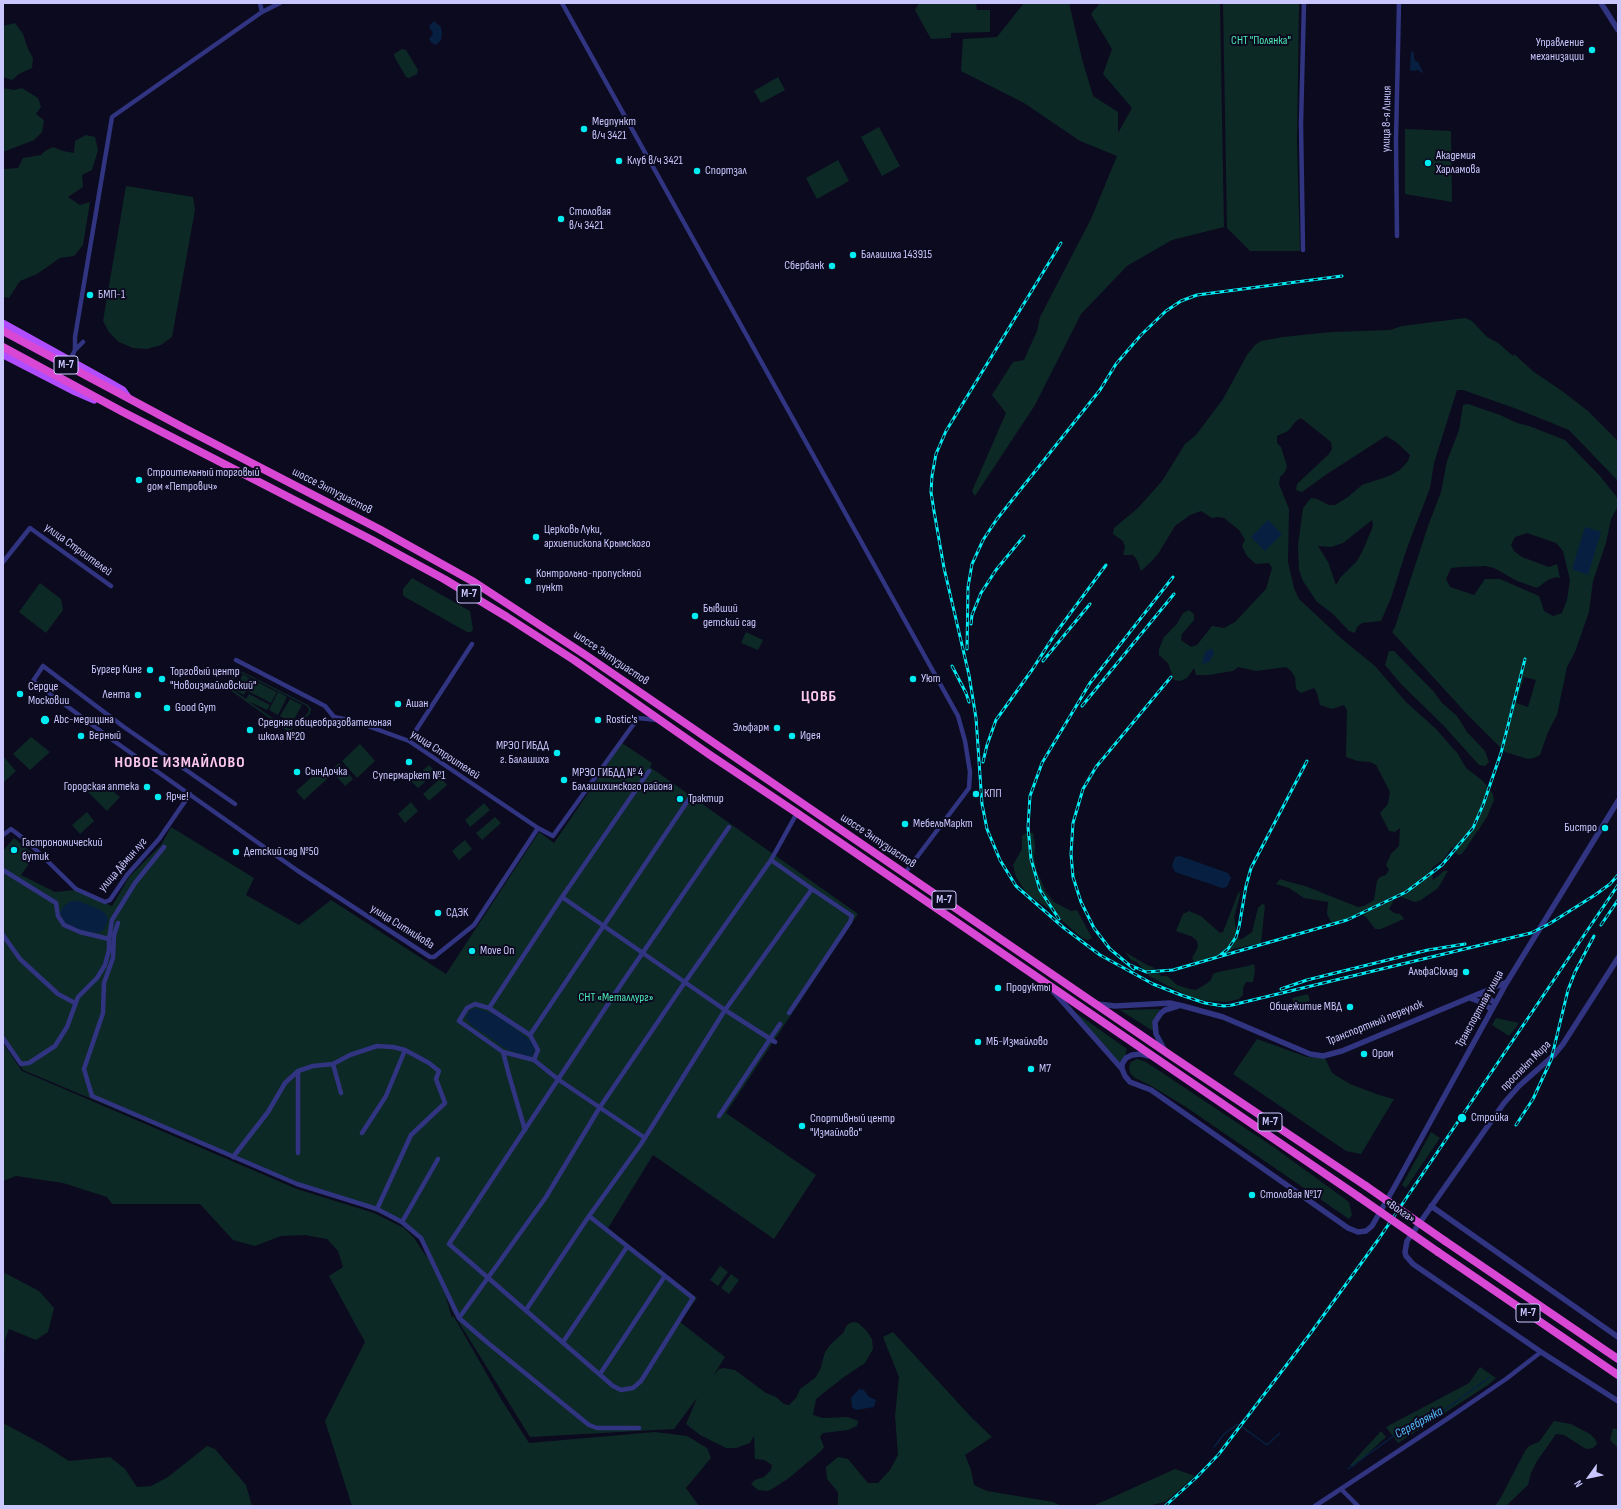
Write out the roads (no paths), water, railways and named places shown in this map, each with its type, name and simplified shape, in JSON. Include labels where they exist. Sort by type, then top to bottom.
[{"type":"highway","name":"шоссе Энтузиастов","points":[[3,331],[273,475],[379,529],[474,582],[587,656],[1173,1057]]},
{"type":"highway","name":"шоссе Энтузиастов","points":[[3,347],[123,412],[372,540],[444,579],[507,617],[574,660],[1167,1067]]},
{"type":"highway","name":"«Волга»","points":[[1173,1057],[1366,1186],[1618,1359]]},
{"type":"highway","name":"«Волга»","points":[[1167,1067],[1618,1375]]},
{"type":"main road","points":[[3,323],[111,382],[122,390],[129,398]]},
{"type":"main road","points":[[3,356],[73,391],[123,412]]},
{"type":"street","points":[[260,3],[262,12]]},
{"type":"street","points":[[75,350],[75,337],[112,117],[262,12],[280,3]]},
{"type":"street","points":[[562,3],[958,716],[965,741],[970,772],[969,788],[905,873]]},
{"type":"street","points":[[1303,250],[1301,124],[1304,3]]},
{"type":"street","name":"улица 8-я Линия","points":[[1397,236],[1396,140],[1399,3]]},
{"type":"street","points":[[1601,3],[1618,30]]},
{"type":"street","points":[[70,360],[75,350],[83,342]]},
{"type":"street","name":"улица Строителей","points":[[3,562],[30,528],[111,586]]},
{"type":"street","points":[[409,741],[472,644]]},
{"type":"street","name":"улица Строителей","points":[[236,660],[325,706],[334,717],[354,721],[409,741],[538,828],[553,836],[638,718],[661,720]]},
{"type":"street","points":[[190,794],[114,741],[33,681],[44,666],[124,727],[235,804]]},
{"type":"street","points":[[489,1008],[562,897],[649,771]]},
{"type":"street","name":"улица Ситникова","points":[[190,794],[332,894],[432,958],[474,925],[538,828]]},
{"type":"street","name":"улица Дёмин луг","points":[[3,835],[11,829],[32,846],[76,889],[105,902],[110,900],[127,875],[153,847],[190,794]]},
{"type":"street","points":[[530,1035],[689,799]]},
{"type":"street","name":"Транспортная улица","points":[[1122,1069],[1130,1082],[1151,1090],[1348,1228],[1358,1232],[1366,1230],[1372,1226],[1395,1186],[1507,982],[1618,801]]},
{"type":"street","points":[[459,1318],[546,1197],[600,1107],[685,982],[771,860],[797,813]]},
{"type":"street","points":[[589,1216],[693,1298],[641,1381],[632,1388],[621,1390],[613,1386],[449,1244],[729,827]]},
{"type":"street","points":[[3,1038],[21,1064],[29,1063],[55,1046],[67,1028],[78,997],[97,978],[105,965],[109,950],[108,939],[112,920],[135,883],[164,847]]},
{"type":"street","points":[[771,860],[852,916],[834,950],[811,985],[789,1013]]},
{"type":"street","points":[[3,870],[56,903],[58,916],[64,925],[80,932],[108,939]]},
{"type":"street","points":[[526,1310],[589,1216],[645,1138],[725,1010],[812,889]]},
{"type":"street","points":[[562,897],[725,1010],[775,1042]]},
{"type":"street","points":[[118,923],[114,936],[113,958],[104,983],[103,1013],[84,1069],[92,1096],[297,1184],[377,1209],[402,1222],[421,1238],[459,1318],[589,1426],[597,1428],[639,1428]]},
{"type":"street","points":[[3,935],[20,959],[58,994],[75,1003]]},
{"type":"street","name":"проспект Мира","points":[[1541,1352],[1413,1264],[1408,1259],[1405,1252],[1407,1241],[1511,1094],[1554,1055],[1563,1044],[1618,958]]},
{"type":"street","name":"Транспортный переулок","points":[[1096,1004],[1115,1006],[1170,1003],[1223,1017],[1310,1054],[1323,1056],[1342,1051],[1507,982]]},
{"type":"street","points":[[1047,985],[1122,1069]]},
{"type":"street","points":[[1479,994],[1495,1003]]},
{"type":"street","points":[[1469,998],[1483,1004],[1491,1010]]},
{"type":"street","points":[[534,1060],[538,1050],[530,1035],[489,1008],[475,1004],[467,1008],[459,1021],[503,1052],[534,1060],[559,1080],[645,1138]]},
{"type":"street","points":[[1165,1052],[1156,1034],[1155,1022],[1165,1010],[1183,1006]]},
{"type":"street","points":[[719,1116],[780,1024]]},
{"type":"street","points":[[233,1157],[268,1112],[286,1083],[298,1071],[313,1066],[333,1064],[377,1046],[393,1047],[405,1050],[429,1063],[439,1071],[436,1079],[445,1103],[411,1135],[377,1209]]},
{"type":"street","points":[[362,1133],[386,1096],[405,1050]]},
{"type":"street","points":[[503,1052],[508,1075],[525,1130]]},
{"type":"street","points":[[1122,1069],[1122,1064],[1126,1058],[1132,1055],[1142,1054],[1152,1057]]},
{"type":"street","points":[[333,1064],[341,1093]]},
{"type":"street","points":[[298,1071],[298,1153]]},
{"type":"street","points":[[402,1222],[438,1159]]},
{"type":"street","points":[[1431,1206],[1618,1337]]},
{"type":"street","points":[[563,1342],[627,1246]]},
{"type":"street","points":[[600,1374],[665,1276]]},
{"type":"street","points":[[1315,1506],[1506,1379],[1541,1352],[1618,1401]]},
{"type":"street","points":[[1341,1489],[1358,1506]]},
{"type":"water","points":[[434,21],[441,27],[442,33],[441,40],[436,45],[429,39],[433,34],[429,26]]},
{"type":"water","points":[[1413,51],[1415,61],[1418,62],[1423,72],[1422,73],[1418,70],[1410,70],[1411,52]]},
{"type":"water","points":[[1268,520],[1282,534],[1265,551],[1251,537]]},
{"type":"water","points":[[1585,527],[1601,532],[1588,575],[1572,569]]},
{"type":"water","points":[[1212,648],[1214,654],[1209,662],[1202,664],[1205,652]]},
{"type":"water","points":[[1180,856],[1228,873],[1231,878],[1227,887],[1222,888],[1175,872],[1172,866],[1175,857]]},
{"type":"water","points":[[71,901],[78,901],[99,909],[106,914],[108,920],[104,929],[99,933],[83,931],[70,927],[64,921],[60,913],[64,906]]},
{"type":"water","points":[[475,1008],[497,1015],[532,1042],[535,1049],[533,1055],[529,1057],[504,1048],[472,1026],[466,1018],[469,1011]]},
{"type":"water","points":[[859,1389],[864,1390],[869,1397],[876,1400],[874,1407],[856,1410],[852,1407],[851,1398]]},
{"type":"waterway","name":"Серебрянка","points":[[1348,1469],[1399,1432],[1443,1411],[1490,1377]]},
{"type":"waterway","points":[[1214,1447],[1224,1434],[1238,1424],[1267,1445],[1280,1433]]},
{"type":"railway","points":[[1061,243],[946,431],[936,454],[932,476],[931,492],[944,568],[969,675],[976,718],[982,804],[987,829],[1000,860],[1016,886],[1064,928],[1100,955],[1153,984],[1205,1003],[1224,1006],[1531,933],[1549,924],[1595,895],[1610,884],[1618,875]]},
{"type":"railway","points":[[967,649],[968,587],[972,564],[983,540],[997,519],[1100,390],[1116,364],[1141,335],[1166,311],[1181,301],[1197,295],[1342,276]]},
{"type":"railway","points":[[971,624],[972,615],[981,593],[996,570],[1024,536]]},
{"type":"railway","points":[[983,762],[987,745],[996,720],[1032,670],[1055,634],[1106,565]]},
{"type":"railway","points":[[1059,919],[1040,890],[1031,859],[1028,827],[1030,796],[1042,763],[1090,683],[1173,577]]},
{"type":"railway","points":[[1082,706],[1174,594]]},
{"type":"railway","points":[[1043,661],[1090,604]]},
{"type":"railway","points":[[1218,957],[1347,920],[1406,892],[1442,865],[1473,828],[1483,805],[1501,753],[1525,659]]},
{"type":"railway","points":[[952,666],[969,702]]},
{"type":"railway","points":[[1134,969],[1110,949],[1094,928],[1081,902],[1073,877],[1071,854],[1073,823],[1083,789],[1096,767],[1171,677]]},
{"type":"railway","points":[[1130,965],[1146,972],[1173,970],[1218,957],[1228,949],[1236,937],[1239,927],[1246,886],[1251,868],[1307,761]]},
{"type":"railway","points":[[1165,1506],[1197,1477],[1219,1454],[1310,1334],[1378,1240],[1618,885]]},
{"type":"railway","points":[[1601,925],[1618,900]]},
{"type":"railway","points":[[1516,1125],[1533,1099],[1551,1060],[1568,990],[1575,972],[1594,936]]},
{"type":"railway","points":[[1281,989],[1307,980],[1428,950],[1465,944]]},
{"type":"place","name":"Управление механизации","points":[[1592,50]]},
{"type":"place","name":"Медпункт в/ч 3421","points":[[584,129]]},
{"type":"place","name":"Клуб в/ч 3421","points":[[619,161]]},
{"type":"place","name":"Академия Харламова","points":[[1428,163]]},
{"type":"place","name":"Спортзал","points":[[697,171]]},
{"type":"place","name":"Столовая в/ч 3421","points":[[561,219]]},
{"type":"place","name":"Балашиха 143915","points":[[853,255]]},
{"type":"place","name":"Сбербанк","points":[[832,266]]},
{"type":"place","name":"БМП-1","points":[[90,295]]},
{"type":"place","name":"Строительный торговый дом «Петрович»","points":[[139,480]]},
{"type":"place","name":"Церковь Луки, архиепископа Крымского","points":[[536,537]]},
{"type":"place","name":"Контрольно-пропускной пункт","points":[[528,581]]},
{"type":"place","name":"Бывший детский сад","points":[[695,616]]},
{"type":"place","name":"Бургер Кинг","points":[[150,670]]},
{"type":"place","name":"Торговый центр \"Новоизмайловский\"","points":[[162,679]]},
{"type":"place","name":"Уют","points":[[913,679]]},
{"type":"place","name":"Сердце Московии","points":[[20,694]]},
{"type":"place","name":"Лента","points":[[138,695]]},
{"type":"place","name":"Ашан","points":[[398,704]]},
{"type":"place","name":"Good Gym","points":[[167,708]]},
{"type":"place","name":"Abc-медицина","points":[[45,720]]},
{"type":"place","name":"Rostic's","points":[[598,720]]},
{"type":"place","name":"Эльфарм","points":[[777,728]]},
{"type":"place","name":"Средняя общеобразовательная школа №20","points":[[250,730]]},
{"type":"place","name":"Верный","points":[[81,736]]},
{"type":"place","name":"Идея","points":[[792,736]]},
{"type":"place","name":"МРЭО ГИБДД г. Балашиха","points":[[557,753]]},
{"type":"place","name":"Супермаркет №1","points":[[409,762]]},
{"type":"place","name":"СынДочка","points":[[297,772]]},
{"type":"place","name":"МРЭО ГИБДД № 4 Балашихинского района","points":[[564,780]]},
{"type":"place","name":"Городская аптека","points":[[147,787]]},
{"type":"place","name":"КПП","points":[[976,794]]},
{"type":"place","name":"Ярче!","points":[[158,797]]},
{"type":"place","name":"Трактир","points":[[680,799]]},
{"type":"place","name":"МебельМаркт","points":[[905,824]]},
{"type":"place","name":"Бистро","points":[[1605,828]]},
{"type":"place","name":"Гастрономический бутик","points":[[14,850]]},
{"type":"place","name":"Детский сад №50","points":[[236,852]]},
{"type":"place","name":"СДЭК","points":[[438,913]]},
{"type":"place","name":"Move On","points":[[472,951]]},
{"type":"place","name":"АльфаСклад","points":[[1466,972]]},
{"type":"place","name":"Продукты","points":[[998,988]]},
{"type":"place","name":"Общежитие МВД","points":[[1350,1007]]},
{"type":"place","name":"МБ-Измайлово","points":[[978,1042]]},
{"type":"place","name":"Ором","points":[[1364,1054]]},
{"type":"place","name":"М7","points":[[1031,1069]]},
{"type":"place","name":"Стройка","points":[[1462,1118]]},
{"type":"place","name":"Спортивный центр \"Измайлово\"","points":[[802,1126]]},
{"type":"place","name":"Столовая №17","points":[[1252,1195]]},
{"type":"district","name":"ЦОВБ","points":[[819,697]]},
{"type":"district","name":"НОВОЕ ИЗМАЙЛОВО","points":[[180,763]]},
{"type":"park label","name":"СНТ \"Полянка\"","points":[[1261,41]]},
{"type":"park label","name":"СНТ «Металлург»","points":[[616,998]]}]
